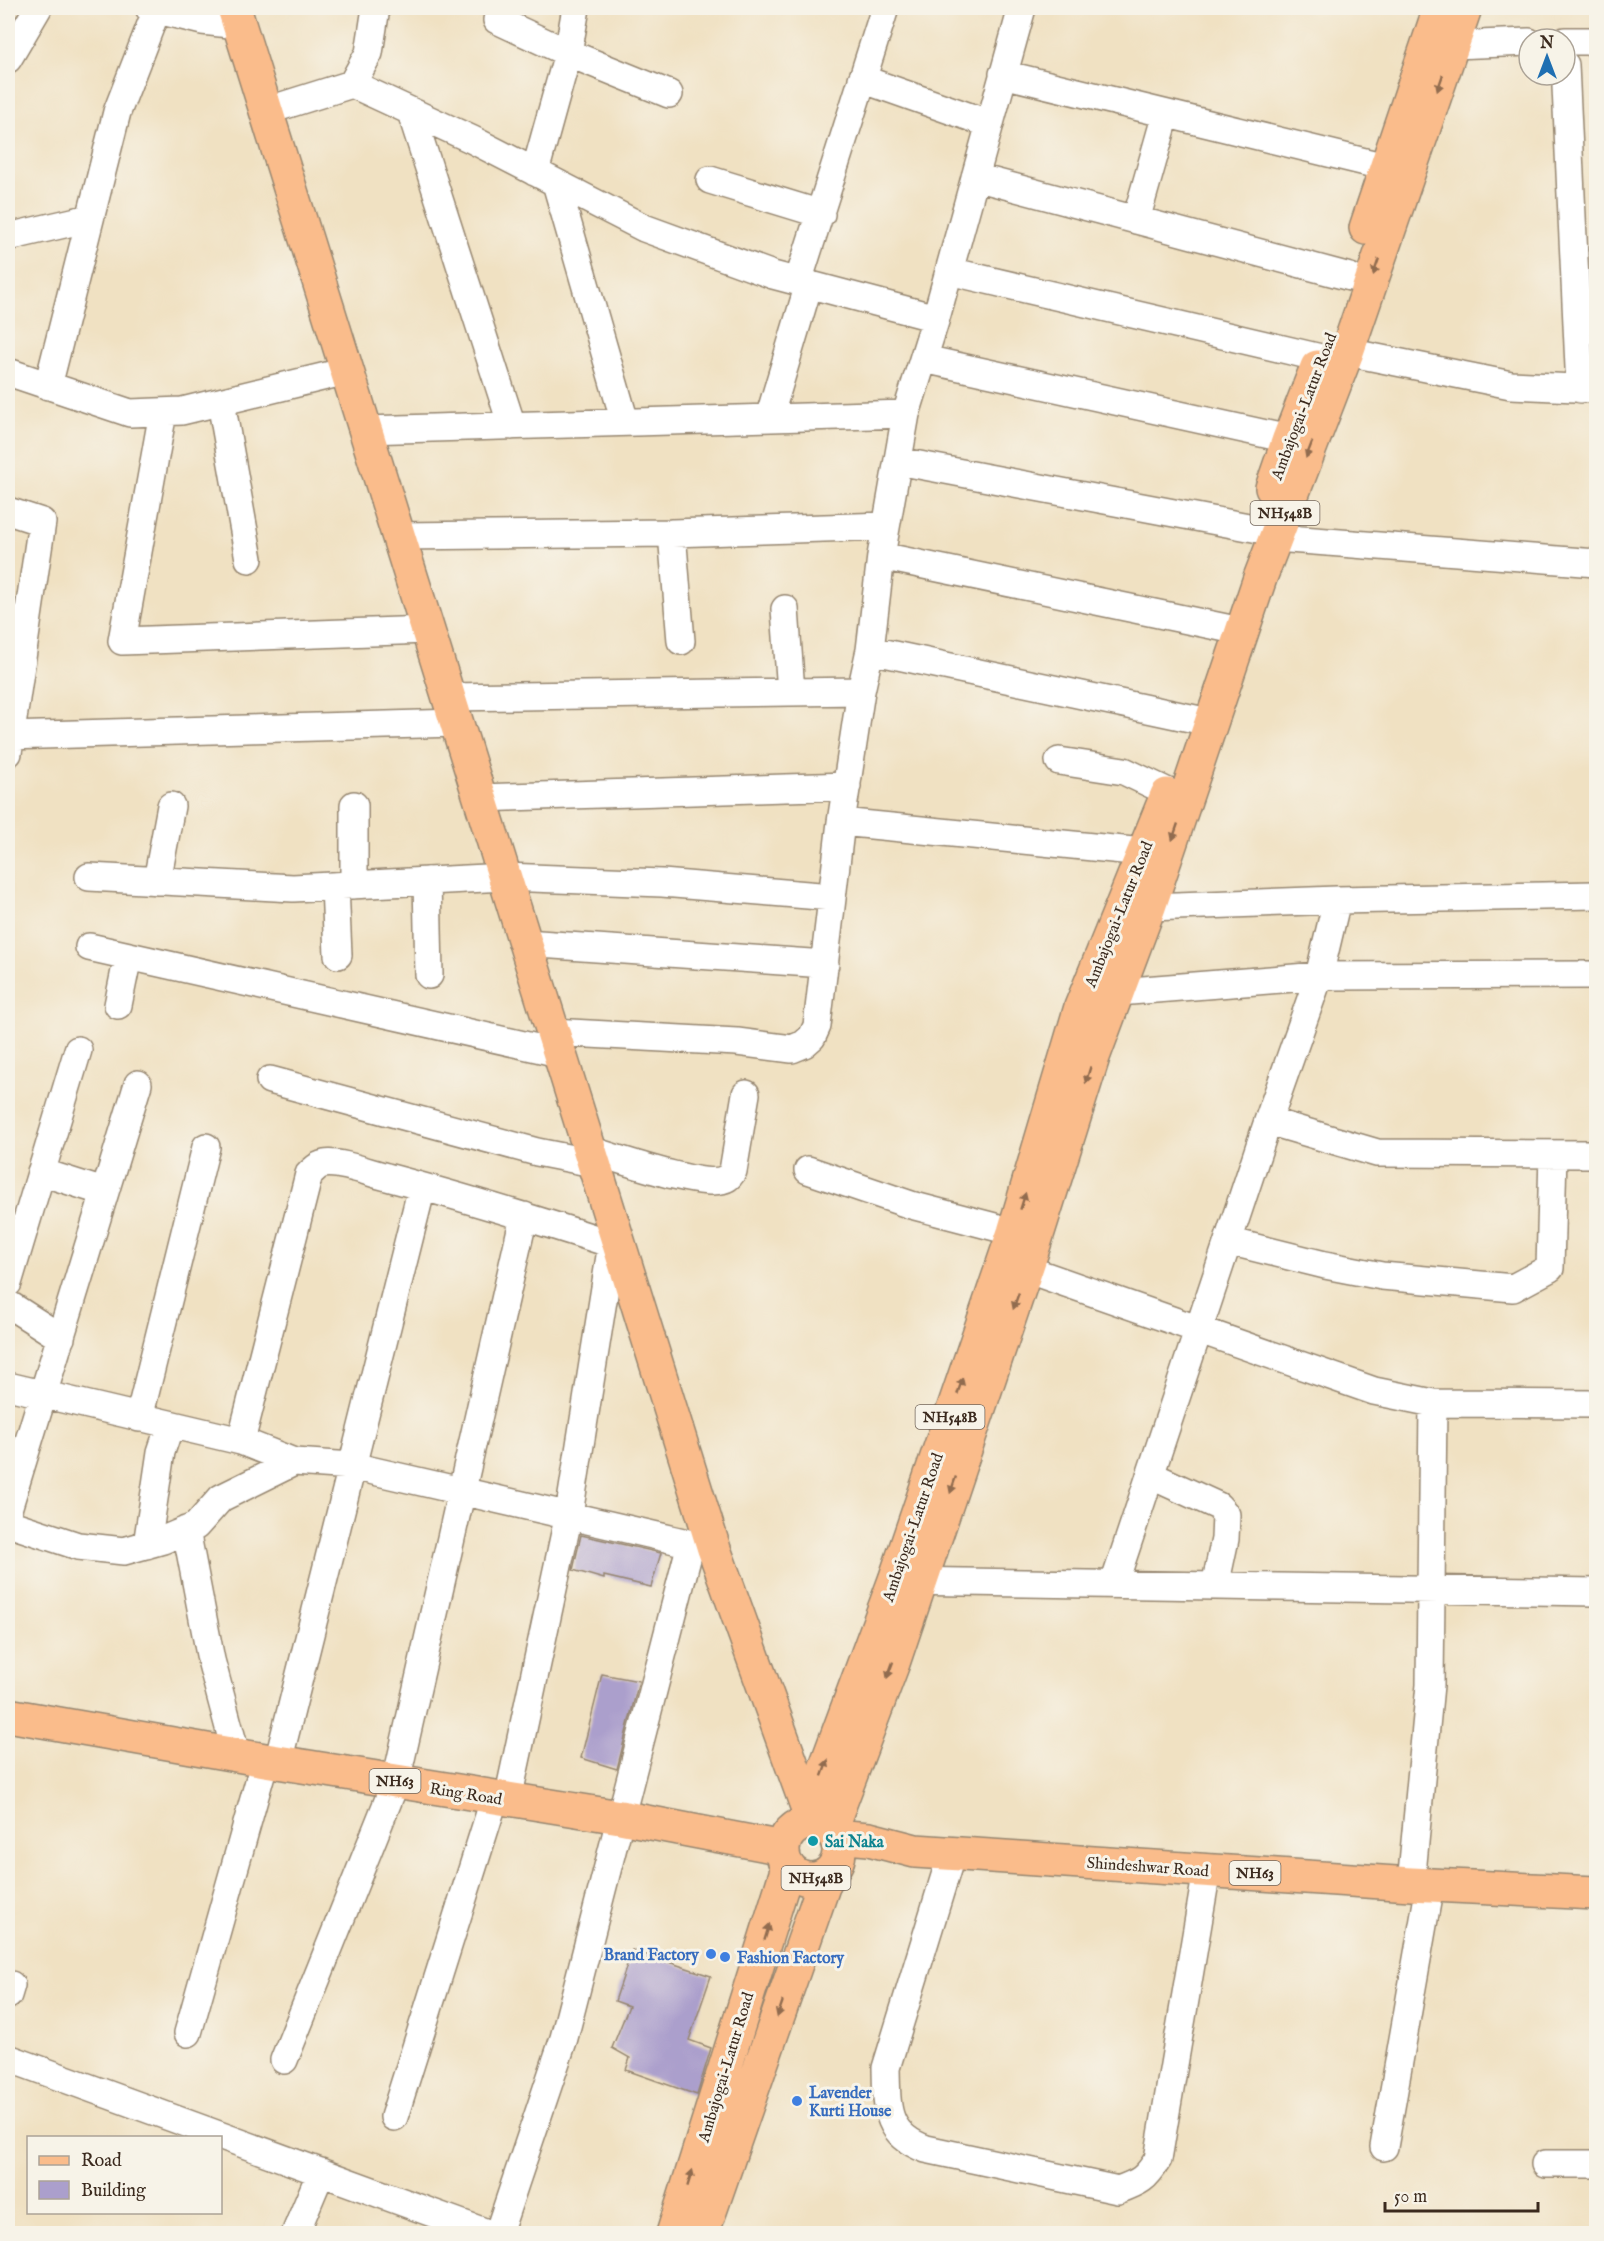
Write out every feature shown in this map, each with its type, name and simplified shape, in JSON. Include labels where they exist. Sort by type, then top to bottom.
[{"type":"main road","name":"Ambajogai-Latur Road","points":[[702,2234],[824,1840],[908,1581],[1080,1007],[1105,986],[1143,852],[1168,792],[1226,628],[1267,534],[1288,439],[1334,355],[1350,277],[1440,8]]},
{"type":"main road","name":"NH548B","points":[[908,1581],[1026,1269],[1093,1058],[1105,986],[1149,907],[1260,578],[1267,534],[1453,45],[1465,8]]},
{"type":"main road","points":[[237,16],[591,1156],[702,1546],[824,1840]]},
{"type":"main road","name":"Ring Road","points":[[8,1715],[260,1759],[620,1817],[785,1858]]},
{"type":"main road","name":"Ambajogai-Latur Road","points":[[672,2234],[785,1858],[786,1836],[795,1827],[824,1840]]},
{"type":"main road","name":"NH548B","points":[[785,1858],[795,1874],[806,1878],[816,1878],[824,1840]]},
{"type":"main road","name":"Shindeshwar Road","points":[[824,1840],[892,1857],[915,1851],[1420,1885],[1596,1893]]},
{"type":"street","points":[[8,59],[38,8]]},
{"type":"street","points":[[48,386],[117,112],[153,8],[202,21],[237,16]]},
{"type":"street","points":[[352,84],[369,53],[376,8]]},
{"type":"street","points":[[576,8],[545,178],[625,422]]},
{"type":"street","points":[[769,418],[821,214],[885,8]]},
{"type":"street","points":[[88,947],[556,1042],[737,1042],[792,1049],[804,1044],[812,1037],[818,1026],[841,822],[861,691],[870,650],[881,556],[906,414],[936,318],[1022,8]]},
{"type":"street","points":[[496,20],[568,53],[669,94]]},
{"type":"street","points":[[1577,41],[1596,41]]},
{"type":"street","points":[[1453,45],[1517,42]]},
{"type":"street","points":[[1003,75],[1386,167]]},
{"type":"street","points":[[862,79],[990,124]]},
{"type":"street","points":[[266,111],[352,84],[644,228],[773,275],[936,318]]},
{"type":"street","points":[[949,271],[1334,355],[1511,385],[1588,389],[1567,87]]},
{"type":"street","points":[[411,112],[512,426]]},
{"type":"street","points":[[1136,220],[1166,114]]},
{"type":"street","points":[[975,177],[1350,277]]},
{"type":"street","points":[[710,180],[821,214]]},
{"type":"street","points":[[8,237],[90,218]]},
{"type":"street","points":[[924,359],[1288,439]]},
{"type":"street","points":[[8,372],[130,413],[182,411],[347,371]]},
{"type":"street","points":[[221,402],[249,559]]},
{"type":"street","points":[[163,412],[123,641],[427,630]]},
{"type":"street","points":[[365,430],[906,414]]},
{"type":"street","points":[[898,460],[1267,534],[1596,563]]},
{"type":"street","points":[[8,511],[42,522],[8,742],[452,710],[791,692],[861,691]]},
{"type":"street","points":[[398,537],[672,533],[886,526]]},
{"type":"street","points":[[672,533],[681,641]]},
{"type":"street","points":[[881,556],[1226,628]]},
{"type":"street","points":[[785,609],[791,692]]},
{"type":"street","points":[[870,650],[1195,718]]},
{"type":"street","points":[[1059,761],[1124,771],[1168,792]]},
{"type":"street","points":[[480,798],[847,786]]},
{"type":"street","points":[[338,956],[354,805]]},
{"type":"street","points":[[157,880],[171,806]]},
{"type":"street","points":[[841,822],[1143,852]]},
{"type":"street","points":[[88,877],[293,888],[505,877],[662,883],[832,897]]},
{"type":"street","points":[[427,881],[429,975]]},
{"type":"street","points":[[1149,907],[1337,900],[1596,895]]},
{"type":"street","points":[[1113,1584],[1319,976],[1337,900]]},
{"type":"street","points":[[525,943],[825,964]]},
{"type":"street","points":[[118,1005],[128,956]]},
{"type":"street","points":[[1105,986],[1319,976],[1596,975]]},
{"type":"street","points":[[8,1282],[78,1050]]},
{"type":"street","points":[[270,1080],[537,1152],[591,1156],[683,1178],[711,1182],[726,1179],[733,1171],[746,1094]]},
{"type":"street","points":[[8,1509],[138,1084]]},
{"type":"street","points":[[1268,1121],[1377,1153],[1596,1154]]},
{"type":"street","points":[[139,1418],[206,1147]]},
{"type":"street","points":[[1228,1241],[1325,1265],[1382,1276],[1513,1288],[1550,1268],[1553,1154]]},
{"type":"street","points":[[241,1441],[309,1174],[316,1167],[325,1164],[345,1167],[524,1216],[613,1237],[569,1514],[502,1798],[394,2117]]},
{"type":"street","points":[[808,1170],[911,1205],[1014,1232]]},
{"type":"street","points":[[41,1172],[104,1192]]},
{"type":"street","points":[[188,2033],[260,1759],[352,1466],[422,1187]]},
{"type":"street","points":[[284,2060],[396,1781],[464,1490],[524,1216]]},
{"type":"street","points":[[1026,1269],[1374,1391],[1433,1403],[1596,1404]]},
{"type":"street","points":[[8,1304],[61,1338]]},
{"type":"street","points":[[8,1386],[241,1441],[294,1462],[352,1466],[702,1546],[620,1817],[564,2038],[498,2234]]},
{"type":"street","points":[[1384,2147],[1420,1885],[1430,1685],[1433,1403]]},
{"type":"street","points":[[147,1545],[161,1452],[170,1425]]},
{"type":"street","points":[[8,1523],[78,1546],[124,1551],[147,1545],[196,1526],[221,1498],[294,1462]]},
{"type":"street","points":[[1150,1475],[1218,1506],[1226,1515],[1226,1539],[1215,1586]]},
{"type":"street","points":[[186,1530],[212,1660],[260,1759]]},
{"type":"street","points":[[908,1581],[1596,1592]]},
{"type":"street","points":[[952,1853],[886,2068],[887,2102],[894,2129],[911,2144],[926,2149],[1118,2190],[1138,2183],[1149,2174],[1158,2159],[1207,1870]]},
{"type":"street","points":[[8,2061],[219,2136]]},
{"type":"street","points":[[222,2137],[489,2234]]},
{"type":"street","points":[[1545,2164],[1596,2164]]},
{"type":"street","points":[[295,2234],[321,2172]]},
{"type":"building","points":[[581,1535],[661,1553],[651,1587],[604,1576],[604,1579],[573,1570]]},
{"type":"building","points":[[602,1674],[639,1681],[617,1769],[581,1758]]},
{"type":"building","points":[[632,1950],[711,1976],[689,2040],[711,2048],[697,2095],[626,2070],[630,2058],[612,2048],[629,2006],[615,2001]]},
{"type":"place","name":"Sai Naka","points":[[813,1841]]},
{"type":"place","name":"Brand Factory","points":[[711,1954]]},
{"type":"place","name":"Fashion Factory","points":[[725,1957]]},
{"type":"place","name":"Lavender Kurti House","points":[[797,2101]]}]
